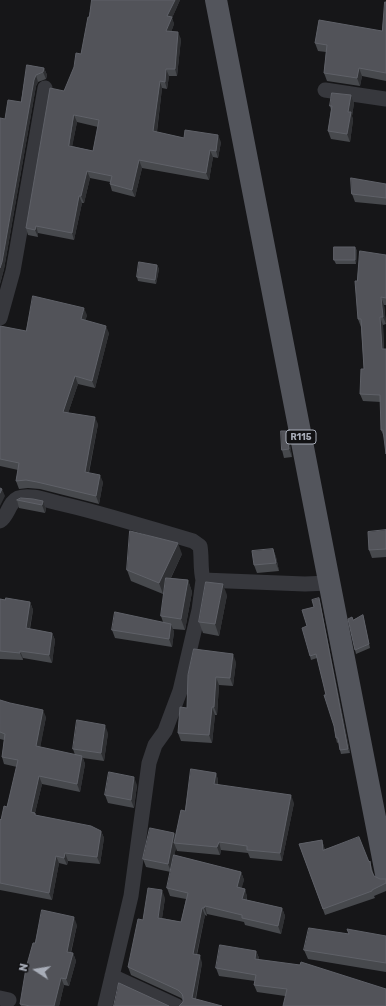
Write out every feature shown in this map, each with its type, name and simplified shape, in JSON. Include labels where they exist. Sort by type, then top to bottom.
[{"type":"main road","name":"R115","points":[[216,0],[386,874]]},
{"type":"street","points":[[0,318],[13,270],[44,88]]},
{"type":"street","points":[[325,90],[386,99]]},
{"type":"street","points":[[0,521],[4,518],[13,502],[19,498],[32,497],[94,512],[193,541],[200,546],[202,555],[201,570],[203,580],[199,610],[180,691],[165,731],[155,745],[149,763],[131,896],[105,1006]]},
{"type":"street","points":[[203,580],[305,584],[329,583]]},
{"type":"street","points":[[112,976],[178,1006]]},
{"type":"building","points":[[92,0],[175,0],[167,16],[172,17],[166,31],[178,32],[175,69],[166,69],[165,82],[160,81],[153,131],[184,138],[185,130],[218,135],[216,151],[210,150],[206,173],[139,160],[132,190],[110,184],[112,176],[87,171],[81,196],[79,196],[72,233],[36,226],[35,230],[26,228],[50,88],[64,91],[74,67],[76,53],[81,54]],"holes":[[[74,115],[99,120],[93,151],[69,146]]]},
{"type":"building","points":[[385,2],[386,73],[359,68],[357,78],[324,73],[327,45],[315,43],[319,20],[382,31]]},
{"type":"building","points":[[27,65],[44,68],[43,72],[36,75],[34,80],[0,268],[0,118],[5,119],[8,100],[21,102]]},
{"type":"building","points":[[332,93],[351,95],[348,112],[351,112],[347,134],[328,131],[332,106],[330,106]]},
{"type":"building","points":[[351,178],[386,184],[386,198],[352,194]]},
{"type":"building","points":[[334,247],[355,247],[355,260],[334,260]]},
{"type":"building","points":[[360,251],[386,255],[386,298],[381,297],[383,317],[380,317],[382,349],[386,349],[386,454],[383,430],[381,430],[380,395],[360,394],[361,369],[364,369],[361,319],[358,319],[355,281],[357,281]]},
{"type":"building","points":[[139,262],[157,265],[155,280],[137,277]]},
{"type":"building","points":[[33,296],[84,308],[81,319],[106,326],[92,381],[75,376],[63,412],[95,417],[85,472],[100,475],[96,496],[37,482],[26,480],[16,481],[19,463],[0,459],[0,326],[26,331]]},
{"type":"building","points":[[281,431],[286,431],[289,449],[282,450]]},
{"type":"building","points":[[21,498],[43,501],[42,505],[17,500]]},
{"type":"building","points":[[386,530],[386,549],[369,550],[368,532]]},
{"type":"building","points":[[130,531],[178,543],[159,583],[127,570]]},
{"type":"building","points":[[273,549],[276,563],[254,565],[252,551]]},
{"type":"building","points":[[166,578],[188,580],[181,619],[161,616]]},
{"type":"building","points":[[206,582],[223,584],[215,624],[199,622]]},
{"type":"building","points":[[6,598],[30,602],[26,628],[52,633],[49,655],[20,651],[20,653],[0,651],[0,599],[5,600]]},
{"type":"building","points":[[319,598],[348,749],[340,750],[338,738],[336,738],[334,726],[324,695],[326,695],[316,654],[310,656],[302,628],[307,626],[302,610],[314,607],[312,600]]},
{"type":"building","points":[[115,612],[171,624],[169,639],[112,630]]},
{"type":"building","points":[[363,615],[369,644],[355,650],[348,619],[352,617],[353,620]]},
{"type":"building","points":[[194,649],[233,654],[230,678],[216,677],[214,707],[212,707],[209,735],[178,733],[180,707],[187,708],[188,675]]},
{"type":"building","points":[[0,700],[43,710],[36,746],[82,756],[77,784],[39,776],[31,812],[35,813],[35,815],[91,826],[101,831],[97,857],[65,853],[64,858],[56,856],[49,893],[0,883],[0,819],[1,820],[4,806],[7,807],[18,760],[2,757],[5,734],[0,732]]},
{"type":"building","points":[[77,720],[105,725],[101,753],[73,749]]},
{"type":"building","points":[[191,769],[216,773],[214,784],[291,795],[280,853],[247,850],[247,846],[219,842],[217,847],[174,843],[181,810],[185,811]]},
{"type":"building","points":[[109,772],[134,777],[131,800],[105,795]]},
{"type":"building","points":[[150,828],[174,833],[168,864],[143,859]]},
{"type":"building","points":[[359,837],[369,862],[370,861],[371,870],[374,876],[380,879],[386,879],[386,883],[372,891],[323,909],[299,844],[322,840],[323,850]]},
{"type":"building","points":[[174,855],[241,872],[237,887],[245,889],[242,899],[282,908],[278,926],[242,918],[242,915],[205,906],[202,908],[193,954],[200,955],[192,998],[222,1006],[179,1006],[183,1002],[183,997],[178,990],[128,967],[138,919],[143,920],[148,888],[162,890],[158,918],[181,922],[188,893],[167,888]]},
{"type":"building","points":[[42,910],[74,917],[67,952],[73,953],[66,979],[61,978],[54,1006],[30,1006],[20,1004],[26,968],[33,943],[35,943]]},
{"type":"building","points":[[309,928],[349,934],[347,929],[386,936],[386,963],[304,950]]},
{"type":"building","points":[[220,945],[256,951],[255,959],[300,965],[301,962],[386,989],[386,1006],[283,1006],[287,989],[254,985],[256,975],[216,968]]},
{"type":"building","points":[[119,983],[169,1006],[114,1006]]}]
